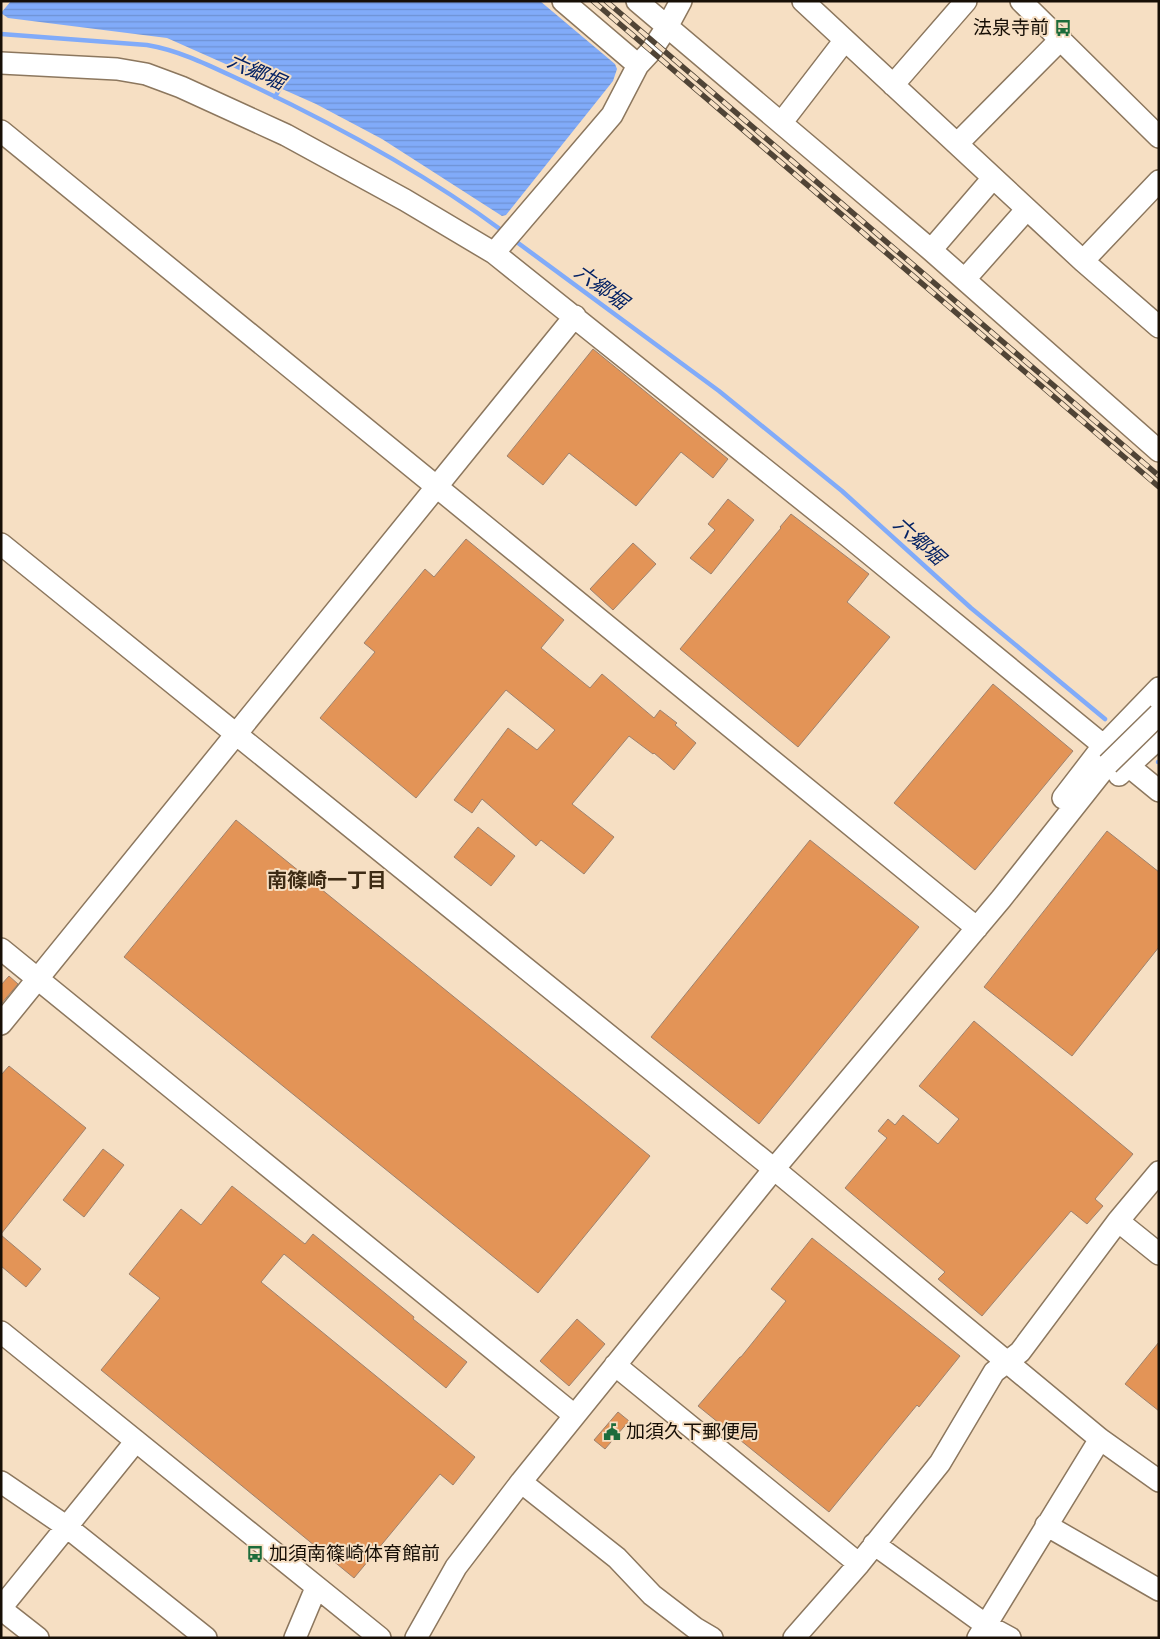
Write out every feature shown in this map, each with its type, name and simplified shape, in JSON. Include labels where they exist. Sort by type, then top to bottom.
[{"type":"street","points":[[563,1],[638,65]]},
{"type":"street","points":[[637,1],[965,279],[1159,451]]},
{"type":"street","points":[[494,253],[612,115],[638,65],[651,51],[667,28],[681,1]]},
{"type":"street","points":[[802,1],[1083,261],[1159,327]]},
{"type":"street","points":[[893,85],[966,1]]},
{"type":"street","points":[[1021,1],[1159,137]]},
{"type":"street","points":[[957,144],[1061,39]]},
{"type":"street","points":[[782,122],[844,40]]},
{"type":"street","points":[[1,63],[117,69],[146,74],[182,87],[286,135],[405,200],[494,253],[848,536],[1113,758],[1159,791]]},
{"type":"street","points":[[1,131],[977,928]]},
{"type":"street","points":[[931,250],[993,178]]},
{"type":"street","points":[[1083,261],[1159,181]]},
{"type":"street","points":[[965,279],[1027,209]]},
{"type":"street","points":[[1,1024],[575,316]]},
{"type":"street","points":[[1,544],[774,1169],[1100,1438],[1159,1481]]},
{"type":"street","points":[[416,1638],[456,1567],[521,1482],[774,1169],[1001,899],[1113,758],[1159,688]]},
{"type":"street","points":[[1113,758],[1159,714]]},
{"type":"street","points":[[1113,758],[1158,740]]},
{"type":"street","points":[[1,949],[574,1416]]},
{"type":"street","points":[[794,1638],[859,1564],[940,1463],[994,1372],[1020,1352],[1118,1222],[1159,1172]]},
{"type":"street","points":[[1118,1222],[1159,1254]]},
{"type":"street","points":[[1,1332],[380,1638]]},
{"type":"street","points":[[615,1365],[859,1564]]},
{"type":"street","points":[[982,1631],[1100,1438]]},
{"type":"street","points":[[38,1638],[1,1608],[136,1442]]},
{"type":"street","points":[[1,1482],[67,1527],[206,1638]]},
{"type":"street","points":[[521,1482],[618,1558],[652,1596],[695,1628],[712,1638]]},
{"type":"street","points":[[1046,1525],[1159,1590]]},
{"type":"street","points":[[874,1544],[982,1631],[1010,1638]]},
{"type":"street","points":[[295,1638],[316,1588]]},
{"type":"water","points":[[11,1],[540,1],[615,64],[617,69],[613,81],[506,215],[502,216],[382,139],[316,104],[167,38],[8,18],[1,13]]},
{"type":"building","points":[[593,349],[728,459],[713,478],[681,452],[636,506],[569,453],[543,485],[507,456]]},
{"type":"building","points":[[728,499],[754,520],[711,574],[690,558],[715,530],[708,524]]},
{"type":"building","points":[[791,514],[869,574],[847,602],[890,637],[798,747],[680,649]]},
{"type":"building","points":[[466,539],[564,620],[541,648],[590,688],[602,674],[654,718],[660,710],[677,723],[675,725],[696,743],[674,770],[654,753],[629,736],[572,804],[614,837],[584,874],[541,840],[536,846],[482,799],[472,813],[454,800],[508,728],[537,750],[555,730],[506,690],[416,798],[320,718],[375,652],[364,643],[425,569],[434,577]]},
{"type":"building","points":[[633,543],[656,564],[613,610],[590,589]]},
{"type":"building","points":[[993,684],[1073,751],[975,870],[894,803]]},
{"type":"building","points":[[236,820],[650,1156],[538,1293],[124,957]]},
{"type":"building","points":[[478,827],[515,856],[491,886],[454,857]]},
{"type":"building","points":[[1107,831],[1159,872],[1159,947],[1072,1056],[984,987]]},
{"type":"building","points":[[810,840],[919,927],[759,1124],[651,1037]]},
{"type":"building","points":[[9,976],[18,984],[1,1004],[1,985]]},
{"type":"building","points":[[974,1021],[1133,1154],[1095,1199],[1103,1206],[1087,1224],[1071,1211],[982,1316],[938,1279],[945,1272],[845,1188],[887,1138],[878,1131],[888,1119],[895,1125],[903,1115],[938,1144],[959,1119],[919,1086]]},
{"type":"building","points":[[9,1066],[86,1128],[1,1234],[1,1075]]},
{"type":"building","points":[[103,1149],[124,1165],[84,1217],[63,1200]]},
{"type":"building","points":[[232,1186],[305,1244],[313,1234],[467,1362],[446,1388],[284,1254],[261,1282],[475,1457],[453,1485],[440,1474],[354,1578],[101,1370],[160,1298],[129,1274],[181,1209],[201,1225]]},
{"type":"building","points":[[1,1235],[41,1269],[26,1287],[1,1266]]},
{"type":"building","points":[[812,1238],[960,1356],[829,1512],[698,1406],[786,1301],[771,1289]]},
{"type":"building","points":[[577,1319],[605,1344],[569,1386],[540,1361]]},
{"type":"building","points":[[1159,1342],[1159,1411],[1125,1384]]},
{"type":"building","points":[[618,1412],[629,1421],[605,1449],[594,1440]]},
{"type":"waterway","name":"六郷堀","points":[[1,34],[147,45],[186,56],[282,100],[348,134],[412,170],[504,232]]},
{"type":"waterway","points":[[275,97],[283,83]]},
{"type":"waterway","name":"六郷堀","points":[[514,240],[719,391],[842,491],[971,608],[1105,719]]},
{"type":"railway","points":[[593,1],[1159,487]]},
{"type":"railway","points":[[606,1],[1159,476]]},
{"type":"place","name":"法泉寺前","points":[[1063,28]]},
{"type":"place","name":"加須久下郵便局","points":[[612,1432]]},
{"type":"place","name":"加須南篠崎体育館前","points":[[255,1554]]},
{"type":"district","name":"南篠崎一丁目","points":[[327,880]]}]
